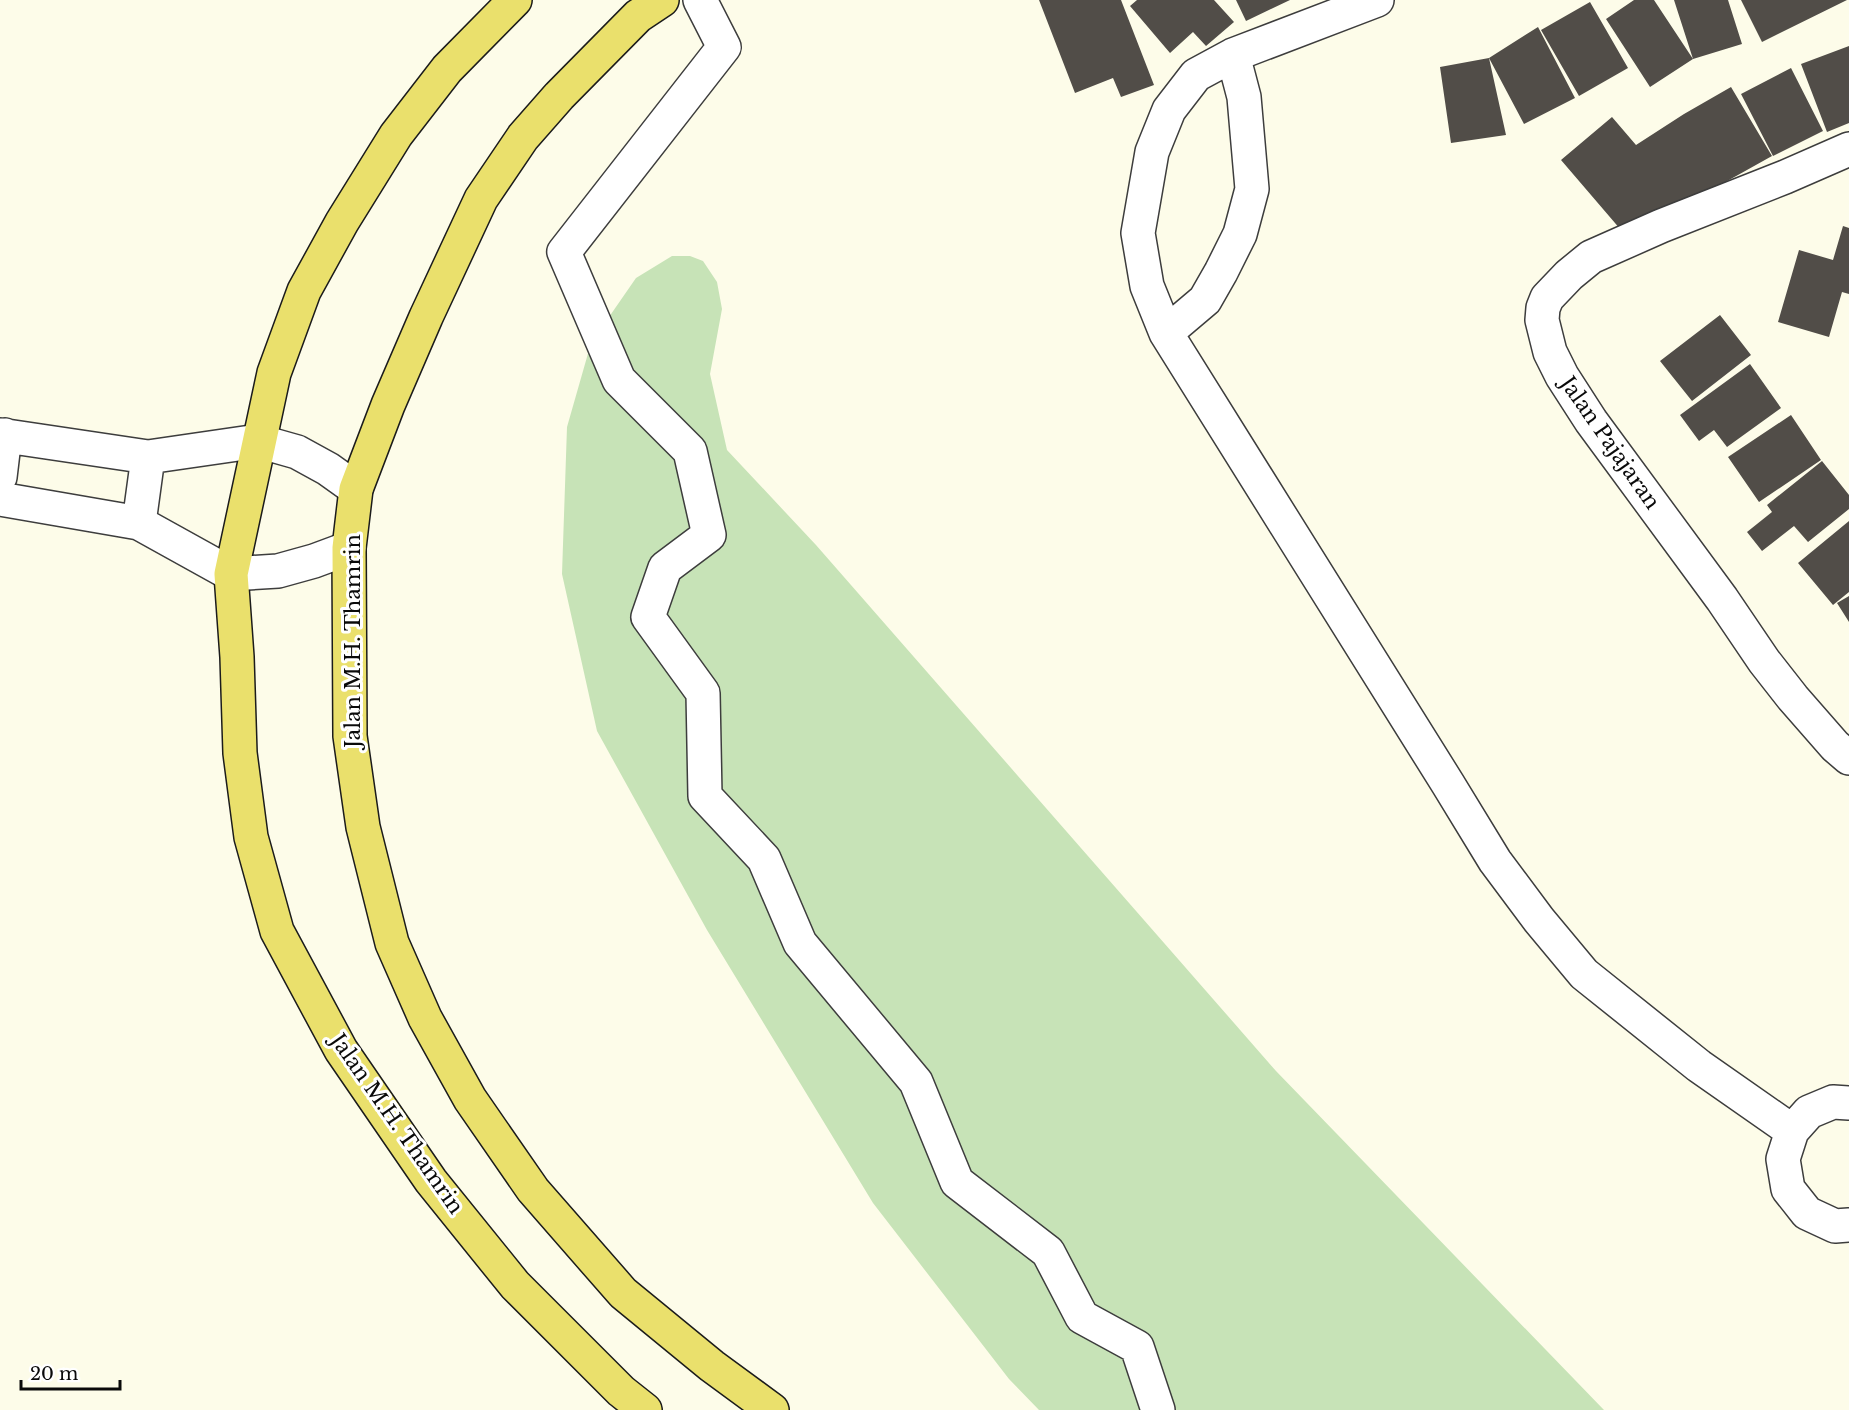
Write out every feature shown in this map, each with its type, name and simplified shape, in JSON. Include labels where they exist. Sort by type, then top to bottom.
[{"type":"main road","name":"Jalan M.H. Thamrin","points":[[516,0],[447,69],[396,135],[342,222],[304,291],[274,373],[231,574],[237,657],[240,753],[251,837],[277,932],[341,1050],[431,1180],[516,1285],[621,1391],[645,1410]]},
{"type":"main road","name":"Jalan M.H. Thamrin","points":[[650,8],[559,96],[523,137],[481,199],[388,405],[356,489],[349,548],[350,736],[363,826],[392,942],[425,1017],[470,1099],[533,1190],[623,1293],[712,1366],[772,1410]]},
{"type":"street","points":[[700,0],[724,47],[564,252],[620,380],[690,451],[709,535],[665,568],[648,617],[703,693],[705,796],[764,859],[800,943],[916,1082],[957,1182],[1048,1252],[1082,1317],[1137,1347],[1158,1410]]},
{"type":"street","points":[[1377,0],[1233,55],[1196,75],[1169,110],[1152,152],[1138,233],[1147,286],[1166,333],[1495,861],[1539,920],[1584,974],[1699,1066],[1792,1131]]},
{"type":"street","points":[[1166,333],[1204,300],[1221,272],[1240,234],[1251,189],[1244,97],[1233,55]]},
{"type":"street","name":"Jalan Pajajaran","points":[[1849,149],[1661,226],[1591,258],[1569,275],[1547,298],[1542,320],[1550,352],[1590,421],[1793,699],[1835,746],[1849,758]]},
{"type":"street","points":[[0,477],[2,435],[148,457],[258,441],[297,452],[328,469],[356,489]]},
{"type":"street","points":[[139,523],[148,457]]},
{"type":"street","points":[[0,499],[139,523],[231,574],[278,571],[349,548]]},
{"type":"street","points":[[1849,1103],[1833,1102],[1809,1112],[1792,1131],[1783,1160],[1788,1189],[1807,1213],[1835,1226],[1849,1225]]},
{"type":"green space","points":[[672,256],[690,256],[703,261],[717,282],[722,309],[710,374],[727,450],[816,545],[1276,1071],[1604,1410],[1039,1410],[1009,1379],[873,1203],[707,930],[597,731],[562,574],[567,427],[591,343],[636,278]]},
{"type":"building","points":[[1039,0],[1121,0],[1154,85],[1121,97],[1113,78],[1075,93]]},
{"type":"building","points":[[1137,0],[1214,0],[1234,22],[1206,46],[1193,32],[1170,53],[1130,6]]},
{"type":"building","points":[[1236,0],[1290,0],[1246,21]]},
{"type":"building","points":[[1634,0],[1654,0],[1693,59],[1650,87],[1606,19]]},
{"type":"building","points":[[1674,0],[1728,0],[1742,44],[1693,59]]},
{"type":"building","points":[[1741,0],[1847,0],[1762,42]]},
{"type":"building","points":[[1590,2],[1628,68],[1579,96],[1541,30]]},
{"type":"building","points":[[1538,27],[1575,98],[1524,124],[1489,58]]},
{"type":"building","points":[[1849,46],[1849,123],[1827,132],[1801,64]]},
{"type":"building","points":[[1489,58],[1506,135],[1451,143],[1440,67]]},
{"type":"building","points":[[1791,68],[1823,131],[1773,156],[1741,94]]},
{"type":"building","points":[[1731,87],[1772,156],[1627,237],[1561,160],[1612,117],[1636,145]]},
{"type":"building","points":[[1843,226],[1849,228],[1849,294],[1842,292],[1829,337],[1778,322],[1799,250],[1833,260]]},
{"type":"building","points":[[1720,315],[1751,355],[1692,401],[1660,361]]},
{"type":"building","points":[[1750,364],[1781,408],[1727,447],[1714,430],[1699,441],[1680,415]]},
{"type":"building","points":[[1791,415],[1821,460],[1759,502],[1728,457]]},
{"type":"building","points":[[1822,461],[1849,495],[1849,509],[1808,542],[1794,526],[1762,551],[1747,532],[1772,512],[1767,505]]},
{"type":"building","points":[[1849,521],[1849,592],[1833,605],[1798,563]]},
{"type":"building","points":[[1849,596],[1849,622],[1837,603]]}]
